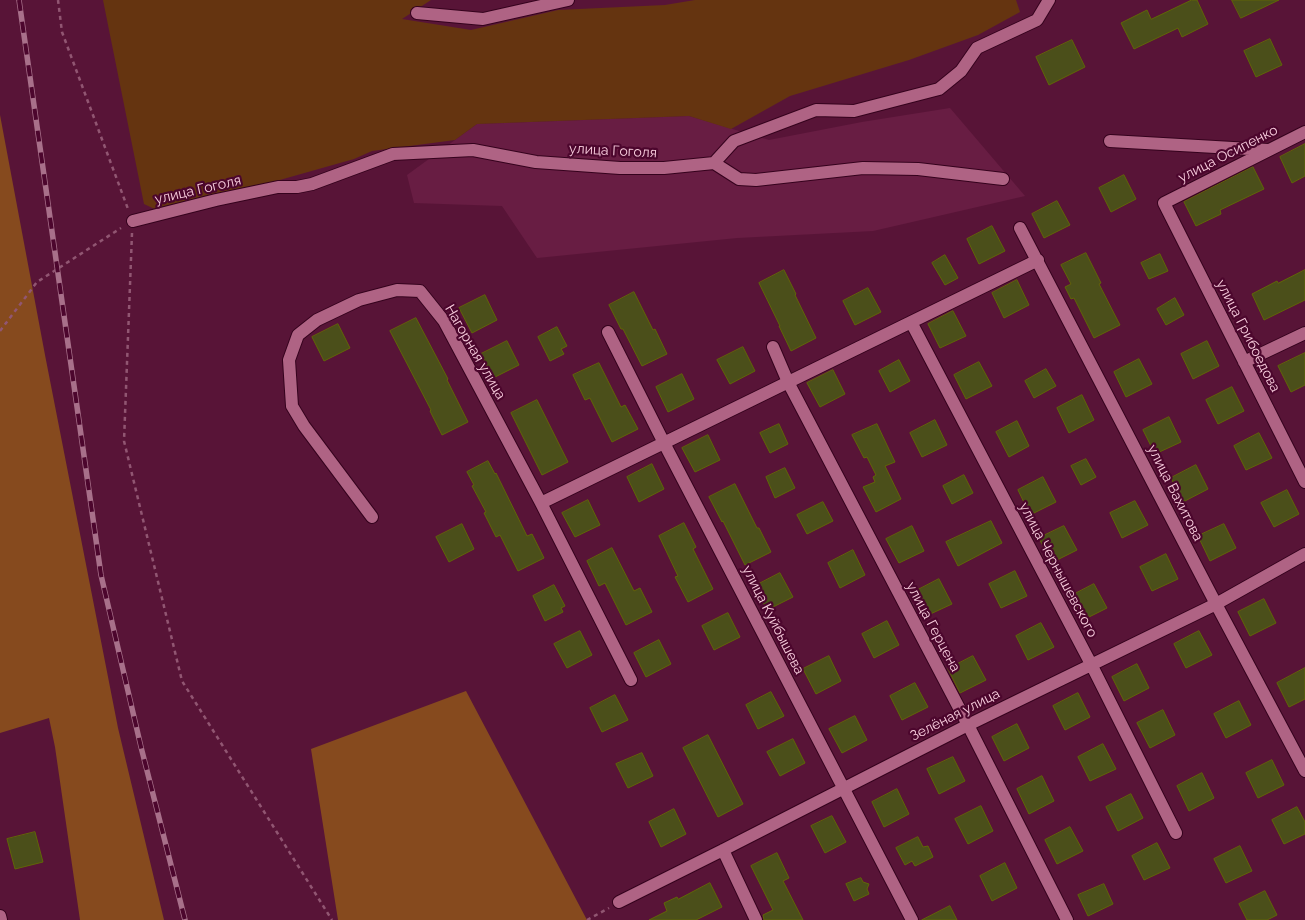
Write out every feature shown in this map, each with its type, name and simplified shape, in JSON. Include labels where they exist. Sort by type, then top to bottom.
[{"type":"street","points":[[417,13],[482,19],[566,0]]},
{"type":"street","points":[[1003,179],[918,169],[863,168],[756,180],[739,179],[714,162],[734,140],[816,110],[854,111],[939,89],[961,71],[977,48],[1037,20],[1049,0]]},
{"type":"street","name":"улица Осипенко","points":[[1164,203],[1305,132]]},
{"type":"street","points":[[1110,140],[1268,150]]},
{"type":"street","name":"улица Гоголя","points":[[133,221],[278,187],[297,187],[312,184],[393,154],[473,150],[536,162],[620,168],[664,168],[714,162]]},
{"type":"street","name":"улица Грибоедова","points":[[1164,203],[1305,482]]},
{"type":"street","name":"улица Вахитова","points":[[1020,228],[1305,771]]},
{"type":"street","points":[[541,503],[1038,260]]},
{"type":"street","name":"Нагорная улица","points":[[372,517],[304,426],[292,406],[289,360],[298,335],[317,320],[360,300],[397,290],[420,291],[444,321],[541,503],[631,680]]},
{"type":"street","name":"улица Чернышевского","points":[[911,322],[1091,664],[1176,833]]},
{"type":"street","name":"улица Куйбышева","points":[[608,332],[912,920]]},
{"type":"street","points":[[1244,362],[1305,333]]},
{"type":"street","name":"улица Герцена","points":[[773,347],[788,382],[968,725],[1067,920]]},
{"type":"street","name":"Зелёная улица","points":[[619,902],[968,725],[1216,604],[1305,554]]},
{"type":"street","points":[[723,850],[756,920]]},
{"type":"street","points":[[0,916],[1,920]]},
{"type":"path","points":[[58,0],[62,32],[133,221],[124,440],[182,681],[332,920]]},
{"type":"path","points":[[0,330],[37,282],[133,221]]},
{"type":"path","points":[[587,920],[619,902]]},
{"type":"shaded area","points":[[103,0],[431,0],[402,19],[471,30],[558,10],[665,5],[695,0],[1016,0],[1020,12],[978,35],[909,60],[790,96],[731,129],[689,116],[477,124],[455,140],[372,151],[354,159],[163,213],[144,204]]},
{"type":"shaded area","points":[[950,108],[1025,196],[873,231],[737,238],[537,258],[502,206],[414,203],[407,175],[477,124],[689,116],[769,140],[862,122]]},
{"type":"shaded area","points":[[0,115],[118,728],[164,920],[80,920],[55,747],[49,718],[0,733]]},
{"type":"shaded area","points":[[466,691],[587,920],[338,920],[311,749]]},
{"type":"building","points":[[1192,0],[1197,0],[1208,24],[1182,37],[1178,28],[1134,49],[1121,23],[1147,10],[1151,19]]},
{"type":"building","points":[[1232,0],[1279,0],[1241,18]]},
{"type":"building","points":[[1270,39],[1282,65],[1256,77],[1244,51]]},
{"type":"building","points":[[1072,40],[1085,67],[1049,85],[1036,57]]},
{"type":"building","points":[[1305,144],[1305,176],[1292,183],[1280,157]]},
{"type":"building","points":[[1253,167],[1264,189],[1220,210],[1221,214],[1196,226],[1184,202]]},
{"type":"building","points":[[1124,175],[1136,199],[1111,212],[1099,188]]},
{"type":"building","points":[[1057,201],[1070,225],[1044,238],[1032,214]]},
{"type":"building","points":[[992,226],[1005,251],[979,264],[967,239]]},
{"type":"building","points":[[1086,253],[1120,325],[1094,338],[1074,298],[1071,299],[1065,287],[1071,284],[1061,265]]},
{"type":"building","points":[[1160,254],[1168,271],[1149,279],[1141,263]]},
{"type":"building","points":[[945,255],[958,278],[945,285],[932,263]]},
{"type":"building","points":[[784,270],[816,338],[791,351],[759,283]]},
{"type":"building","points":[[1305,270],[1305,300],[1264,320],[1252,294],[1277,281],[1278,283]]},
{"type":"building","points":[[1017,280],[1029,305],[1004,318],[992,293]]},
{"type":"building","points":[[868,288],[881,312],[855,325],[843,301]]},
{"type":"building","points":[[634,292],[667,354],[642,366],[609,305]]},
{"type":"building","points":[[485,295],[497,320],[472,333],[459,308]]},
{"type":"building","points":[[1175,298],[1184,315],[1166,325],[1157,309]]},
{"type":"building","points":[[953,311],[966,336],[940,348],[928,324]]},
{"type":"building","points":[[416,318],[468,422],[442,435],[390,331]]},
{"type":"building","points":[[338,324],[350,348],[324,361],[312,337]]},
{"type":"building","points":[[557,327],[567,346],[561,349],[564,354],[550,361],[538,337]]},
{"type":"building","points":[[507,341],[519,365],[493,378],[481,354]]},
{"type":"building","points":[[1207,341],[1219,366],[1193,379],[1181,354]]},
{"type":"building","points":[[743,347],[755,371],[730,384],[717,360]]},
{"type":"building","points":[[1305,353],[1305,385],[1291,392],[1278,366]]},
{"type":"building","points":[[1139,359],[1152,384],[1126,397],[1114,372]]},
{"type":"building","points":[[899,360],[910,381],[890,392],[879,371]]},
{"type":"building","points":[[979,362],[992,386],[966,399],[954,375]]},
{"type":"building","points":[[599,363],[621,407],[625,405],[638,429],[612,442],[590,398],[585,400],[573,375]]},
{"type":"building","points":[[1046,369],[1056,386],[1034,398],[1025,381]]},
{"type":"building","points":[[833,370],[845,394],[820,407],[807,383]]},
{"type":"building","points":[[682,374],[694,399],[668,412],[656,387]]},
{"type":"building","points":[[1232,387],[1244,411],[1218,424],[1206,400]]},
{"type":"building","points":[[1082,395],[1094,420],[1069,433],[1057,408]]},
{"type":"building","points":[[537,400],[568,462],[542,475],[511,413]]},
{"type":"building","points":[[1169,417],[1181,442],[1155,454],[1143,430]]},
{"type":"building","points":[[935,420],[947,445],[922,457],[910,433]]},
{"type":"building","points":[[1017,421],[1029,446],[1009,457],[996,432]]},
{"type":"building","points":[[779,424],[788,444],[770,453],[760,433]]},
{"type":"building","points":[[877,424],[895,462],[885,466],[901,499],[876,512],[863,487],[875,482],[873,477],[876,475],[867,457],[864,458],[852,435]]},
{"type":"building","points":[[1259,433],[1272,458],[1246,470],[1234,446]]},
{"type":"building","points":[[708,435],[720,460],[695,472],[682,448]]},
{"type":"building","points":[[1086,459],[1096,477],[1081,485],[1071,466]]},
{"type":"building","points":[[488,461],[496,473],[527,536],[532,534],[544,558],[518,571],[500,535],[496,537],[467,472]]},
{"type":"building","points":[[652,464],[664,489],[639,502],[627,477]]},
{"type":"building","points":[[1196,465],[1208,489],[1183,502],[1171,478]]},
{"type":"building","points":[[785,468],[795,488],[775,498],[766,477]]},
{"type":"building","points":[[964,475],[973,493],[952,504],[943,486]]},
{"type":"building","points":[[1043,477],[1056,502],[1030,515],[1018,490]]},
{"type":"building","points":[[735,484],[771,552],[745,565],[709,497]]},
{"type":"building","points":[[1287,490],[1299,514],[1274,527],[1261,503]]},
{"type":"building","points":[[588,500],[600,525],[575,537],[562,513]]},
{"type":"building","points":[[1135,501],[1148,525],[1122,538],[1110,513]]},
{"type":"building","points":[[823,502],[833,521],[807,534],[797,515]]},
{"type":"building","points":[[991,521],[1002,543],[958,566],[946,542]]},
{"type":"building","points":[[684,523],[696,547],[693,549],[713,589],[688,602],[675,577],[678,576],[659,536]]},
{"type":"building","points":[[462,524],[474,549],[449,562],[436,537]]},
{"type":"building","points":[[1224,524],[1236,548],[1210,561],[1198,536]]},
{"type":"building","points":[[912,526],[924,551],[899,563],[886,539]]},
{"type":"building","points":[[1064,526],[1077,550],[1051,563],[1039,538]]},
{"type":"building","points":[[612,548],[634,591],[640,588],[652,612],[626,625],[605,583],[599,586],[587,561]]},
{"type":"building","points":[[853,550],[865,575],[840,588],[828,563]]},
{"type":"building","points":[[1166,554],[1178,579],[1152,591],[1140,567]]},
{"type":"building","points":[[1015,571],[1027,596],[1001,608],[989,584]]},
{"type":"building","points":[[780,573],[793,597],[767,610],[755,586]]},
{"type":"building","points":[[939,579],[952,604],[926,616],[914,592]]},
{"type":"building","points":[[1094,584],[1107,608],[1081,621],[1069,597]]},
{"type":"building","points":[[554,585],[565,606],[561,608],[563,612],[545,621],[533,596]]},
{"type":"building","points":[[1264,599],[1276,623],[1250,636],[1238,612]]},
{"type":"building","points":[[728,613],[740,637],[714,650],[702,626]]},
{"type":"building","points":[[887,621],[899,645],[874,658],[862,634]]},
{"type":"building","points":[[1041,623],[1054,647],[1028,660],[1016,636]]},
{"type":"building","points":[[580,631],[592,655],[567,668],[554,644]]},
{"type":"building","points":[[1199,631],[1212,655],[1186,668],[1174,644]]},
{"type":"building","points":[[659,640],[671,664],[646,677],[634,653]]},
{"type":"building","points":[[829,656],[841,681],[816,694],[803,669]]},
{"type":"building","points":[[973,656],[986,680],[960,693],[948,669]]},
{"type":"building","points":[[1137,664],[1149,688],[1124,701],[1112,677]]},
{"type":"building","points":[[1305,668],[1305,699],[1289,707],[1277,683]]},
{"type":"building","points":[[915,683],[928,707],[902,720],[890,696]]},
{"type":"building","points":[[771,692],[784,716],[758,729],[746,705]]},
{"type":"building","points":[[1078,693],[1090,717],[1065,730],[1053,706]]},
{"type":"building","points":[[615,695],[628,720],[602,732],[590,708]]},
{"type":"building","points":[[1239,701],[1251,725],[1226,738],[1214,714]]},
{"type":"building","points":[[1163,710],[1175,735],[1150,748],[1137,723]]},
{"type":"building","points":[[855,716],[867,740],[842,753],[829,729]]},
{"type":"building","points":[[1017,724],[1029,748],[1004,761],[992,737]]},
{"type":"building","points":[[708,735],[743,804],[718,817],[683,748]]},
{"type":"building","points":[[793,739],[805,763],[780,776],[767,752]]},
{"type":"building","points":[[1103,744],[1116,769],[1090,781],[1078,757]]},
{"type":"building","points":[[642,753],[653,776],[628,788],[616,764]]},
{"type":"building","points":[[953,757],[965,781],[939,794],[927,769]]},
{"type":"building","points":[[1272,760],[1284,785],[1258,798],[1246,773]]},
{"type":"building","points":[[1202,773],[1214,798],[1189,811],[1177,786]]},
{"type":"building","points":[[1042,776],[1054,801],[1029,814],[1017,789]]},
{"type":"building","points":[[897,789],[909,814],[884,827],[872,802]]},
{"type":"building","points":[[1131,794],[1143,818],[1118,831],[1106,807]]},
{"type":"building","points":[[981,806],[993,831],[968,844],[955,819]]},
{"type":"building","points":[[1297,807],[1305,822],[1305,834],[1284,844],[1272,820]]},
{"type":"building","points":[[674,809],[686,834],[661,847],[649,822]]},
{"type":"building","points":[[832,816],[846,842],[825,853],[811,826]]},
{"type":"building","points":[[1070,827],[1083,851],[1057,864],[1045,840]]},
{"type":"building","points":[[35,832],[43,862],[15,869],[7,839]]},
{"type":"building","points":[[918,837],[923,847],[928,846],[933,857],[915,866],[912,861],[905,865],[896,848]]},
{"type":"building","points":[[1157,843],[1170,868],[1144,880],[1132,856]]},
{"type":"building","points":[[1240,846],[1252,871],[1226,883],[1214,859]]},
{"type":"building","points":[[777,853],[789,878],[783,881],[803,920],[764,920],[763,915],[773,910],[751,866]]},
{"type":"building","points":[[1005,863],[1017,888],[992,901],[980,876]]},
{"type":"building","points":[[861,878],[863,882],[869,884],[867,889],[869,894],[854,901],[846,884]]},
{"type":"building","points":[[710,883],[722,907],[696,920],[649,920],[667,911],[664,903],[677,897],[678,899]]},
{"type":"building","points":[[1104,884],[1113,904],[1088,916],[1078,895]]},
{"type":"building","points":[[1265,891],[1277,915],[1267,920],[1247,920],[1239,904]]},
{"type":"building","points":[[950,906],[957,920],[922,920]]},
{"type":"railway","points":[[19,0],[101,575],[141,747],[185,920]]}]
